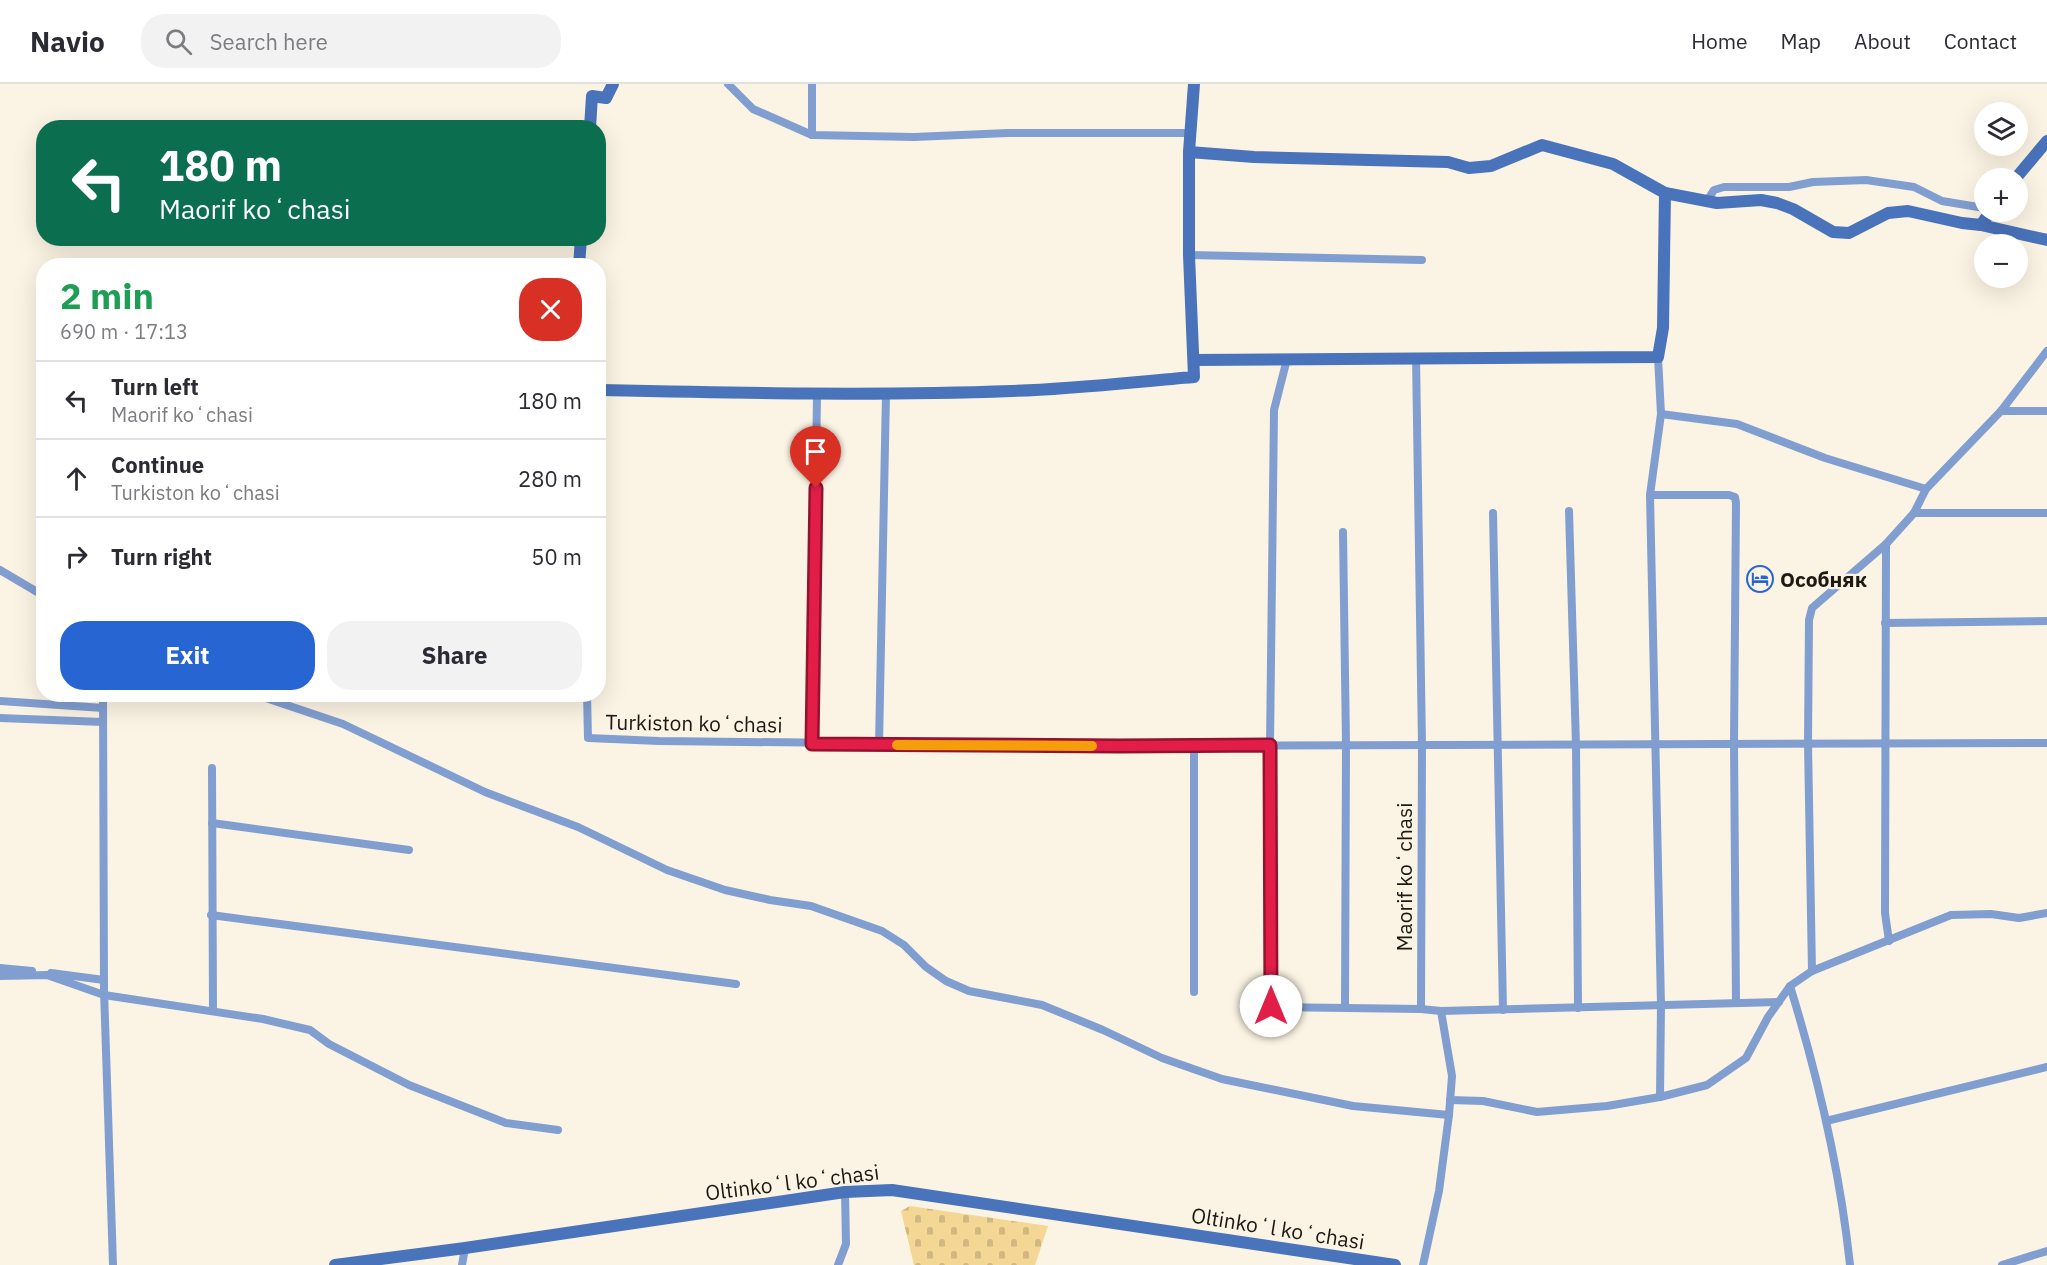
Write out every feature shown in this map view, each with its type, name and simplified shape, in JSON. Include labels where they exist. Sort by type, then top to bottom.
[{"type":"street","points":[[590,120],[592,96],[606,98],[613,84]]},
{"type":"street","points":[[728,84],[753,109],[812,135],[914,137],[1008,132],[1191,133]]},
{"type":"street","points":[[812,84],[812,135]]},
{"type":"street","points":[[606,390],[817,395],[886,394],[1015,391],[1194,377],[1189,255],[1189,152],[1194,84]]},
{"type":"street","points":[[2024,168],[2047,141]]},
{"type":"street","points":[[1189,152],[1254,157],[1448,162],[1469,168],[1491,166],[1542,145],[1613,164],[1665,193],[1717,203],[1761,200],[1777,203],[1793,209],[1833,232],[1850,234],[1888,213],[1908,211],[2047,240]]},
{"type":"street","points":[[1707,201],[1714,190],[1724,187],[1789,187],[1813,182],[1866,180],[1914,187],[1942,201],[1974,206]]},
{"type":"street","points":[[1660,1097],[1662,1005],[1650,495],[1661,414],[1658,357],[1663,328],[1665,193]]},
{"type":"street","points":[[1189,255],[1422,260]]},
{"type":"street","points":[[1812,971],[1808,743],[1809,620],[1812,608],[1886,544],[1914,513],[1926,489],[2001,411],[2043,361],[2047,351]]},
{"type":"street","name":"Maorif koʻchasi","points":[[1416,357],[1422,745],[1421,1009]]},
{"type":"street","points":[[1194,360],[1658,357]]},
{"type":"street","points":[[1287,359],[1274,410],[1270,745],[1271,1006],[1441,1011],[1779,1002]]},
{"type":"street","points":[[886,394],[879,745],[1576,746],[1885,742],[2047,743]]},
{"type":"street","points":[[812,744],[817,395]]},
{"type":"street","points":[[2001,411],[2047,411]]},
{"type":"street","points":[[1661,414],[1737,424],[1825,458],[1926,489]]},
{"type":"street","points":[[1650,495],[1729,495],[1735,497],[1736,1002]]},
{"type":"street","points":[[1569,511],[1576,746],[1578,1008]]},
{"type":"street","points":[[1493,513],[1503,1010]]},
{"type":"street","points":[[1914,513],[2047,513]]},
{"type":"street","points":[[1343,532],[1346,745],[1345,1007]]},
{"type":"street","points":[[1886,544],[1885,913],[1889,940]]},
{"type":"street","points":[[0,570],[36,591]]},
{"type":"street","points":[[1885,623],[2047,621]]},
{"type":"street","points":[[0,701],[103,708]]},
{"type":"street","points":[[103,702],[104,995],[113,1265]]},
{"type":"street","points":[[279,702],[344,723],[485,792],[578,826],[667,870],[725,890],[811,906],[882,932],[904,945],[926,967],[946,981],[969,991],[1042,1005],[1162,1058],[1222,1079],[1353,1106],[1449,1115]]},
{"type":"street","name":"Turkiston koʻchasi","points":[[587,702],[588,738],[879,745]]},
{"type":"street","points":[[0,718],[103,722]]},
{"type":"street","points":[[1194,745],[1194,992]]},
{"type":"street","points":[[212,768],[213,1011]]},
{"type":"street","points":[[212,823],[409,850]]},
{"type":"street","points":[[1450,1100],[1483,1101],[1537,1112],[1607,1106],[1660,1097],[1707,1085],[1746,1058],[1768,1017],[1790,986],[1812,971],[1951,915],[1991,914],[2019,918],[2047,913]]},
{"type":"street","points":[[211,915],[736,984]]},
{"type":"street","points":[[0,968],[104,980]]},
{"type":"street","points":[[0,976],[47,975],[104,995],[263,1019],[310,1030],[329,1044],[410,1085],[506,1123],[558,1130]]},
{"type":"street","points":[[1790,986],[1815,1071],[1826,1121],[1851,1265]]},
{"type":"street","points":[[1423,1265],[1439,1191],[1452,1076],[1441,1011]]},
{"type":"street","points":[[1826,1121],[2047,1067]]},
{"type":"street","name":"Oltinkoʻl koʻchasi","points":[[335,1265],[844,1192],[892,1190],[1395,1265]]},
{"type":"street","points":[[838,1265],[846,1244],[844,1192]]},
{"type":"street","points":[[462,1265],[465,1248]]},
{"type":"street","points":[[2002,1265],[2047,1251]]},
{"type":"green space","points":[[910,1206],[1048,1226],[1035,1265],[914,1265],[901,1211]]},
{"type":"slow traffic","points":[[897,745],[1092,746]]},
{"type":"place","name":"Особняк","points":[[1760,579]]},
{"type":"route","points":[[816,488],[812,744],[1270,745],[1271,1006]]}]
